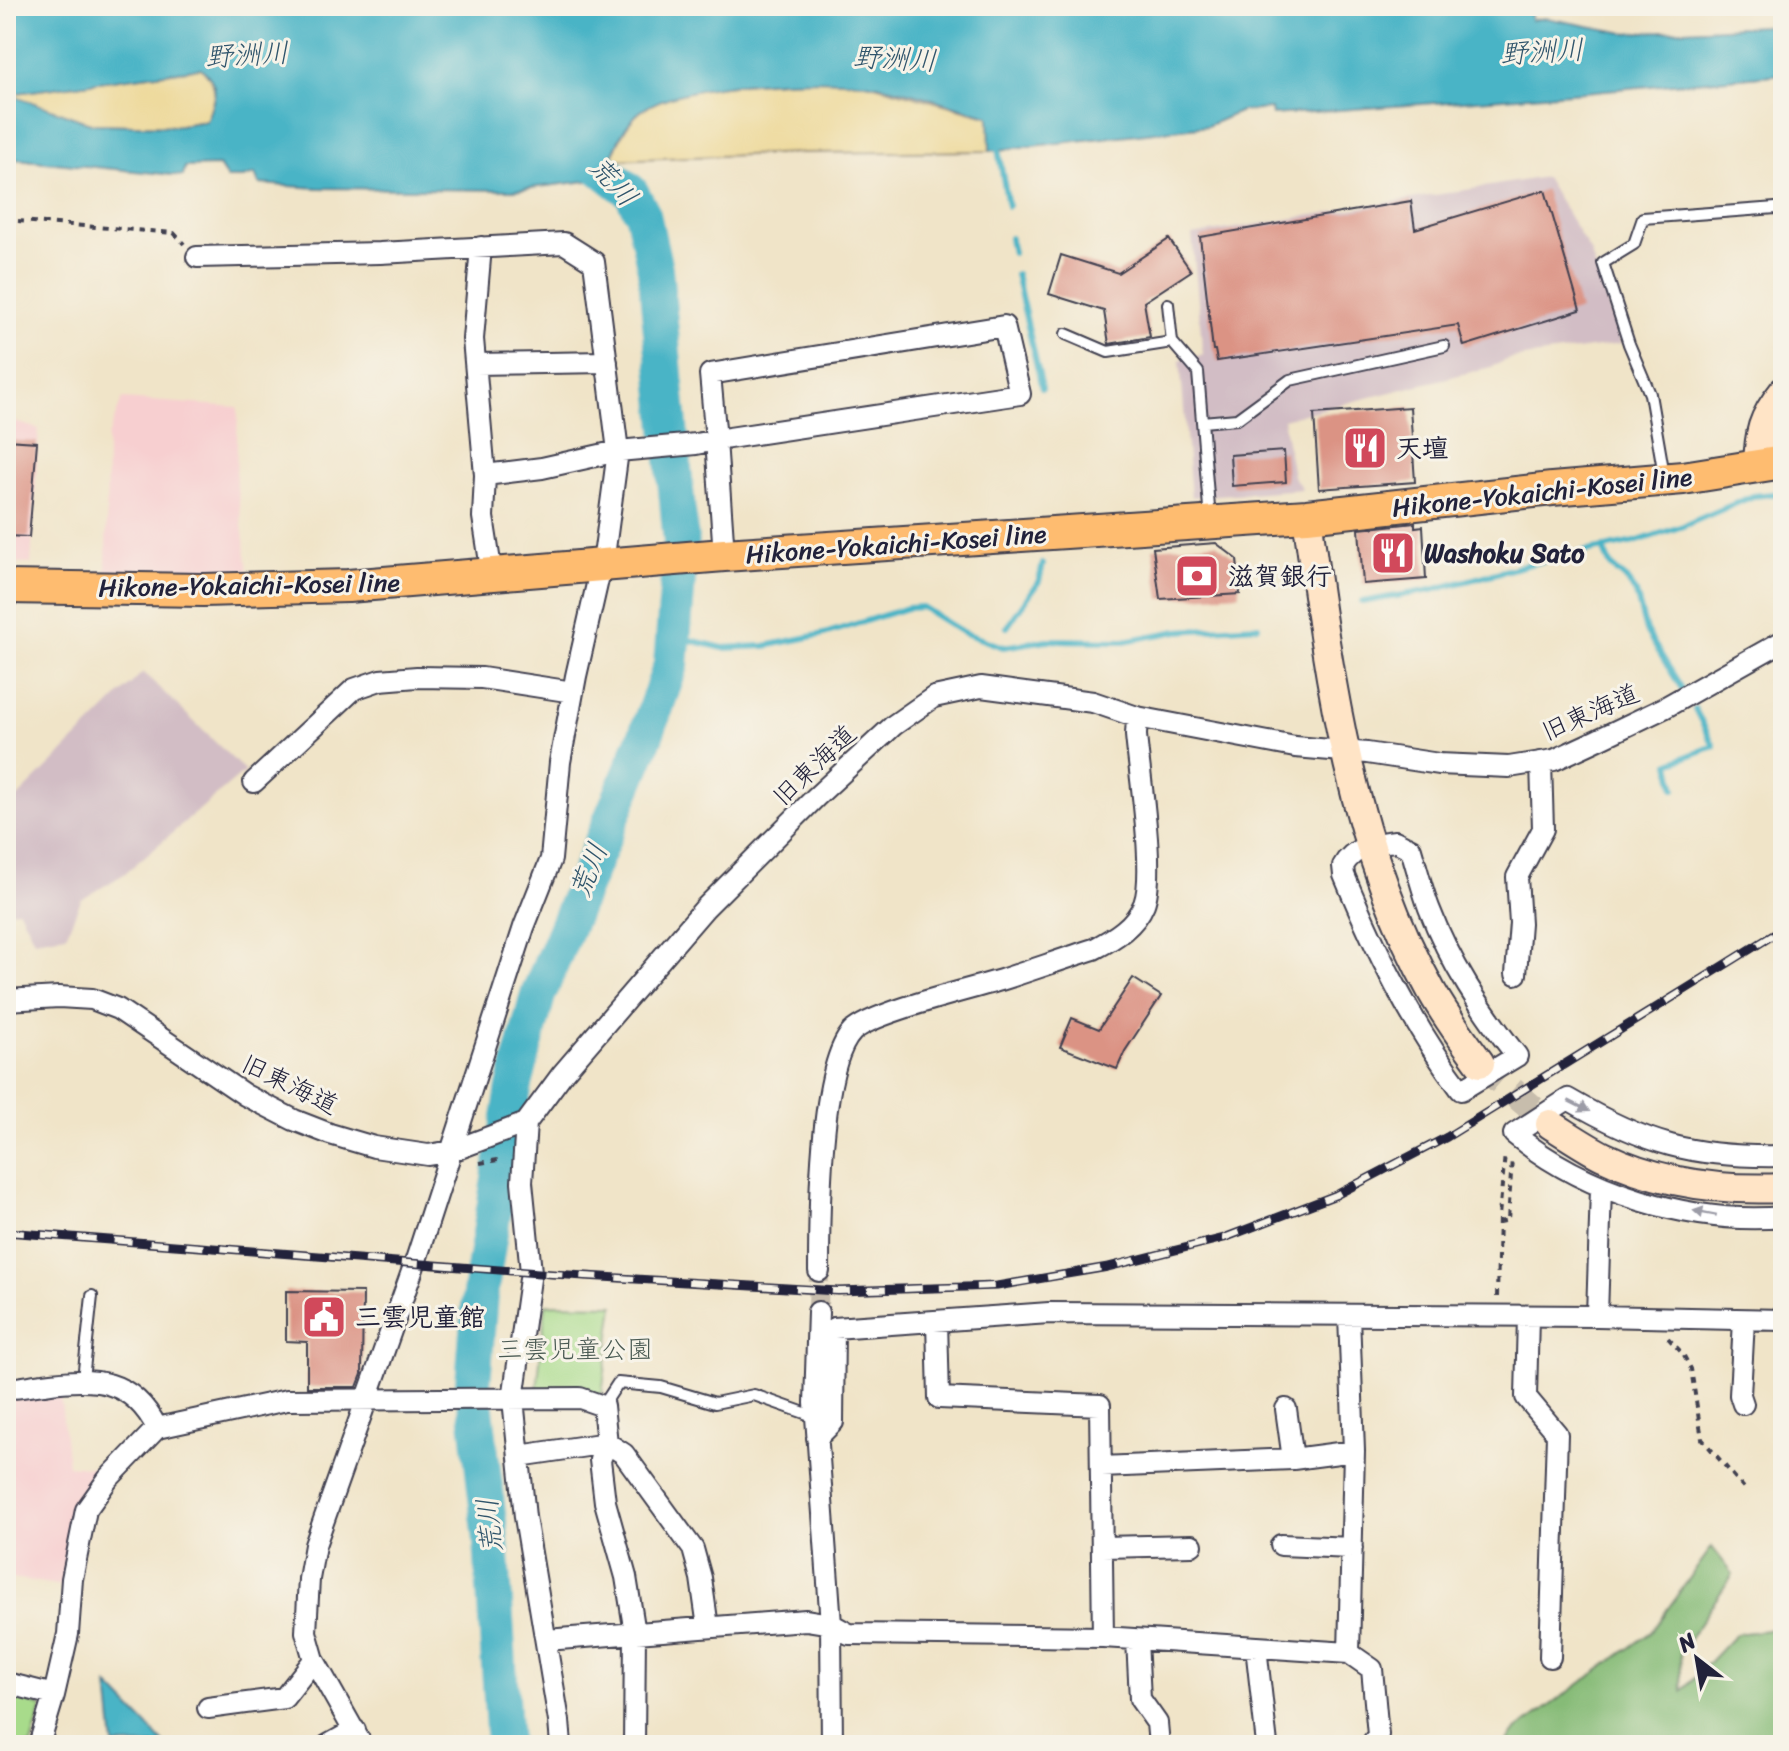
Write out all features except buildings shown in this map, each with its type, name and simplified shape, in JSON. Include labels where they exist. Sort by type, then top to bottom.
[{"type":"main road","name":"Hikone-Yokaichi-Kosei line","points":[[6,587],[203,590],[348,586],[708,557],[1307,516],[1665,480],[1771,464]]},
{"type":"street","points":[[197,257],[380,253],[564,243],[594,262],[622,450],[560,762],[551,859],[524,927],[461,1155],[415,1263],[315,1545],[306,1632],[314,1660],[359,1738],[328,1745]]},
{"type":"street","points":[[481,247],[473,339],[485,475],[483,517],[492,575]]},
{"type":"street","points":[[485,475],[542,468],[622,450],[696,444],[716,440],[1020,394],[1004,326],[710,374],[716,440],[708,557]]},
{"type":"street","points":[[476,364],[607,362]]},
{"type":"street","points":[[1771,464],[1759,434],[1767,414],[1783,392]]},
{"type":"street","points":[[1307,516],[1328,668],[1345,752],[1371,844],[1413,955],[1432,992],[1480,1063]]},
{"type":"street","name":"旧東海道","points":[[6,1000],[92,999],[118,1009],[245,1095],[294,1120],[374,1147],[428,1155],[461,1155],[526,1123],[563,1073],[705,908],[883,735],[934,697],[981,687],[1093,702],[1137,717],[1295,747],[1439,764],[1509,767],[1554,760],[1664,708],[1783,641]]},
{"type":"street","points":[[254,782],[354,689],[380,680],[482,678],[573,692]]},
{"type":"street","points":[[819,1271],[820,1190],[833,1072],[842,1045],[855,1029],[906,1008],[1094,949],[1119,936],[1143,906],[1148,889],[1148,862],[1137,717]]},
{"type":"street","points":[[1516,974],[1520,923],[1517,877],[1543,829],[1541,762]]},
{"type":"street","points":[[1395,841],[1411,849],[1428,907],[1448,952],[1469,990],[1517,1056],[1461,1090],[1430,1048],[1394,986],[1344,875],[1343,866],[1347,860],[1371,844],[1395,841]]},
{"type":"street","points":[[1783,1156],[1703,1154],[1654,1142],[1609,1123],[1568,1099],[1514,1134],[1539,1155],[1601,1188],[1722,1217],[1783,1217]]},
{"type":"street","points":[[526,1123],[522,1182],[531,1272],[506,1399],[519,1456],[525,1517],[561,1745]]},
{"type":"street","points":[[1550,1124],[1603,1156],[1652,1174],[1743,1190],[1783,1188]]},
{"type":"street","points":[[1597,1316],[1601,1188]]},
{"type":"street","points":[[818,1312],[816,1417],[831,1624],[832,1745]]},
{"type":"street","points":[[817,1438],[833,1422],[834,1328],[1049,1313],[1783,1320]]},
{"type":"street","points":[[1349,1315],[1354,1451],[1349,1653]]},
{"type":"street","points":[[1528,1316],[1526,1397],[1557,1434],[1550,1657]]},
{"type":"street","points":[[1743,1404],[1740,1395],[1744,1320]]},
{"type":"street","points":[[937,1321],[939,1398],[1100,1405],[1103,1637]]},
{"type":"street","points":[[6,1388],[83,1379],[124,1389],[139,1398],[157,1428]]},
{"type":"street","points":[[39,1745],[68,1634],[72,1579],[86,1510],[108,1479],[157,1428],[287,1400],[318,1398],[364,1401],[580,1398],[603,1406],[607,1443],[600,1460],[605,1502],[626,1577],[635,1633],[634,1745]]},
{"type":"street","points":[[1286,1409],[1293,1459]]},
{"type":"street","points":[[519,1456],[607,1443],[624,1454],[693,1549],[708,1627]]},
{"type":"street","points":[[1101,1467],[1293,1459],[1354,1451]]},
{"type":"street","points":[[1103,1547],[1192,1545]]},
{"type":"street","points":[[1281,1545],[1352,1548]]},
{"type":"street","points":[[546,1640],[806,1620],[831,1624],[849,1634],[1103,1637],[1349,1653],[1372,1669],[1378,1735],[1371,1745]]},
{"type":"street","points":[[1137,1640],[1140,1699],[1157,1723],[1159,1745]]},
{"type":"street","points":[[1256,1647],[1267,1745]]},
{"type":"street","points":[[208,1708],[284,1698],[314,1660]]},
{"type":"street","points":[[6,1683],[54,1695]]},
{"type":"lane","points":[[1665,480],[1650,394],[1629,344],[1603,263],[1634,244],[1643,218],[1776,208],[1783,211]]},
{"type":"lane","points":[[1168,304],[1172,342],[1198,372],[1210,522]]},
{"type":"lane","points":[[1066,334],[1108,352],[1172,342]]},
{"type":"lane","points":[[1202,422],[1237,419],[1290,380],[1444,346]]},
{"type":"lane","points":[[83,1379],[92,1296]]},
{"type":"lane","points":[[603,1406],[618,1383],[661,1387],[715,1403],[754,1395],[816,1417]]},
{"type":"path","points":[[6,220],[174,233],[197,257]]},
{"type":"path","points":[[1498,1222],[1508,1220],[1513,1148]]},
{"type":"path","points":[[1496,1316],[1498,1222],[1505,1154]]},
{"type":"path","points":[[461,1155],[514,1157]]},
{"type":"path","points":[[1645,1317],[1683,1354],[1691,1369],[1702,1439],[1744,1488]]},
{"type":"shaded area","points":[[1545,177],[1590,251],[1621,344],[1509,359],[1491,367],[1283,419],[1293,476],[1303,489],[1191,497],[1180,360],[1203,355],[1192,235]]},
{"type":"shaded area","points":[[122,399],[238,407],[236,480],[248,570],[106,573],[107,439]]},
{"type":"shaded area","points":[[6,419],[39,429],[31,564],[6,562]]},
{"type":"shaded area","points":[[143,672],[245,771],[124,874],[81,900],[66,935],[34,940],[19,910],[6,911],[6,809]]},
{"type":"shaded area","points":[[60,1392],[68,1465],[99,1468],[68,1522],[63,1586],[6,1577],[6,1393]]},
{"type":"green space","name":"三雲児童公園","points":[[546,1304],[614,1305],[602,1394],[536,1399]]},
{"type":"green space","points":[[1712,1547],[1733,1574],[1680,1653],[1682,1691],[1736,1634],[1783,1628],[1783,1745],[1505,1745],[1515,1731],[1651,1632]]},
{"type":"green space","points":[[6,1695],[42,1707],[31,1745],[6,1745]]},
{"type":"sand","points":[[201,68],[214,87],[206,121],[174,126],[92,124],[8,94]]},
{"type":"sand","points":[[817,79],[867,83],[990,117],[990,151],[802,153],[611,160],[630,122],[656,102],[700,89]]},
{"type":"water","name":"野洲川","points":[[6,6],[1318,6],[1421,12],[1442,6],[1531,6],[1531,20],[1546,18],[1625,33],[1783,25],[1783,74],[1272,115],[1271,109],[1241,111],[1207,126],[990,151],[989,116],[896,89],[865,83],[814,80],[718,87],[662,100],[642,110],[628,124],[603,179],[514,190],[318,188],[259,184],[255,174],[227,178],[219,166],[185,167],[183,176],[6,158]],"holes":[[[201,68],[208,75],[215,93],[206,121],[174,126],[92,124],[10,94]]]},
{"type":"water","points":[[108,1685],[166,1745],[114,1745]]},
{"type":"waterway","name":"荒川","points":[[504,1745],[491,1540],[473,1384],[480,1294],[514,1088],[538,995],[644,740],[671,665],[681,542],[655,269],[643,215],[631,192],[594,163],[575,134]]},
{"type":"waterway","points":[[997,143],[1008,206]]},
{"type":"waterway","points":[[1010,238],[1013,253]]},
{"type":"waterway","points":[[1016,274],[1042,388]]},
{"type":"waterway","points":[[1362,602],[1432,590],[1553,558],[1635,542],[1683,526],[1753,496],[1783,493]]},
{"type":"waterway","points":[[1604,550],[1610,565],[1636,593],[1646,631],[1684,692]]},
{"type":"waterway","points":[[1007,627],[1039,581],[1043,564]]},
{"type":"waterway","points":[[673,636],[723,648],[765,646],[824,634],[907,608],[922,607],[962,632],[1003,647],[1047,640],[1124,641],[1178,631],[1258,626]]},
{"type":"waterway","points":[[1675,789],[1670,763],[1714,746],[1695,709]]},
{"type":"tunnel","points":[[1480,1063],[1550,1124]]},
{"type":"tunnel","points":[[818,1312],[819,1271]]},
{"type":"railway","points":[[6,1232],[552,1274],[838,1291],[997,1286],[1108,1267],[1224,1238],[1336,1195],[1447,1137],[1783,929]]},
{"type":"place","name":"天壇","points":[[1365,448]]},
{"type":"place","name":"Washoku Sato","points":[[1393,553]]},
{"type":"place","name":"滋賀銀行","points":[[1197,576]]},
{"type":"place","name":"三雲児童館","points":[[324,1317]]}]
